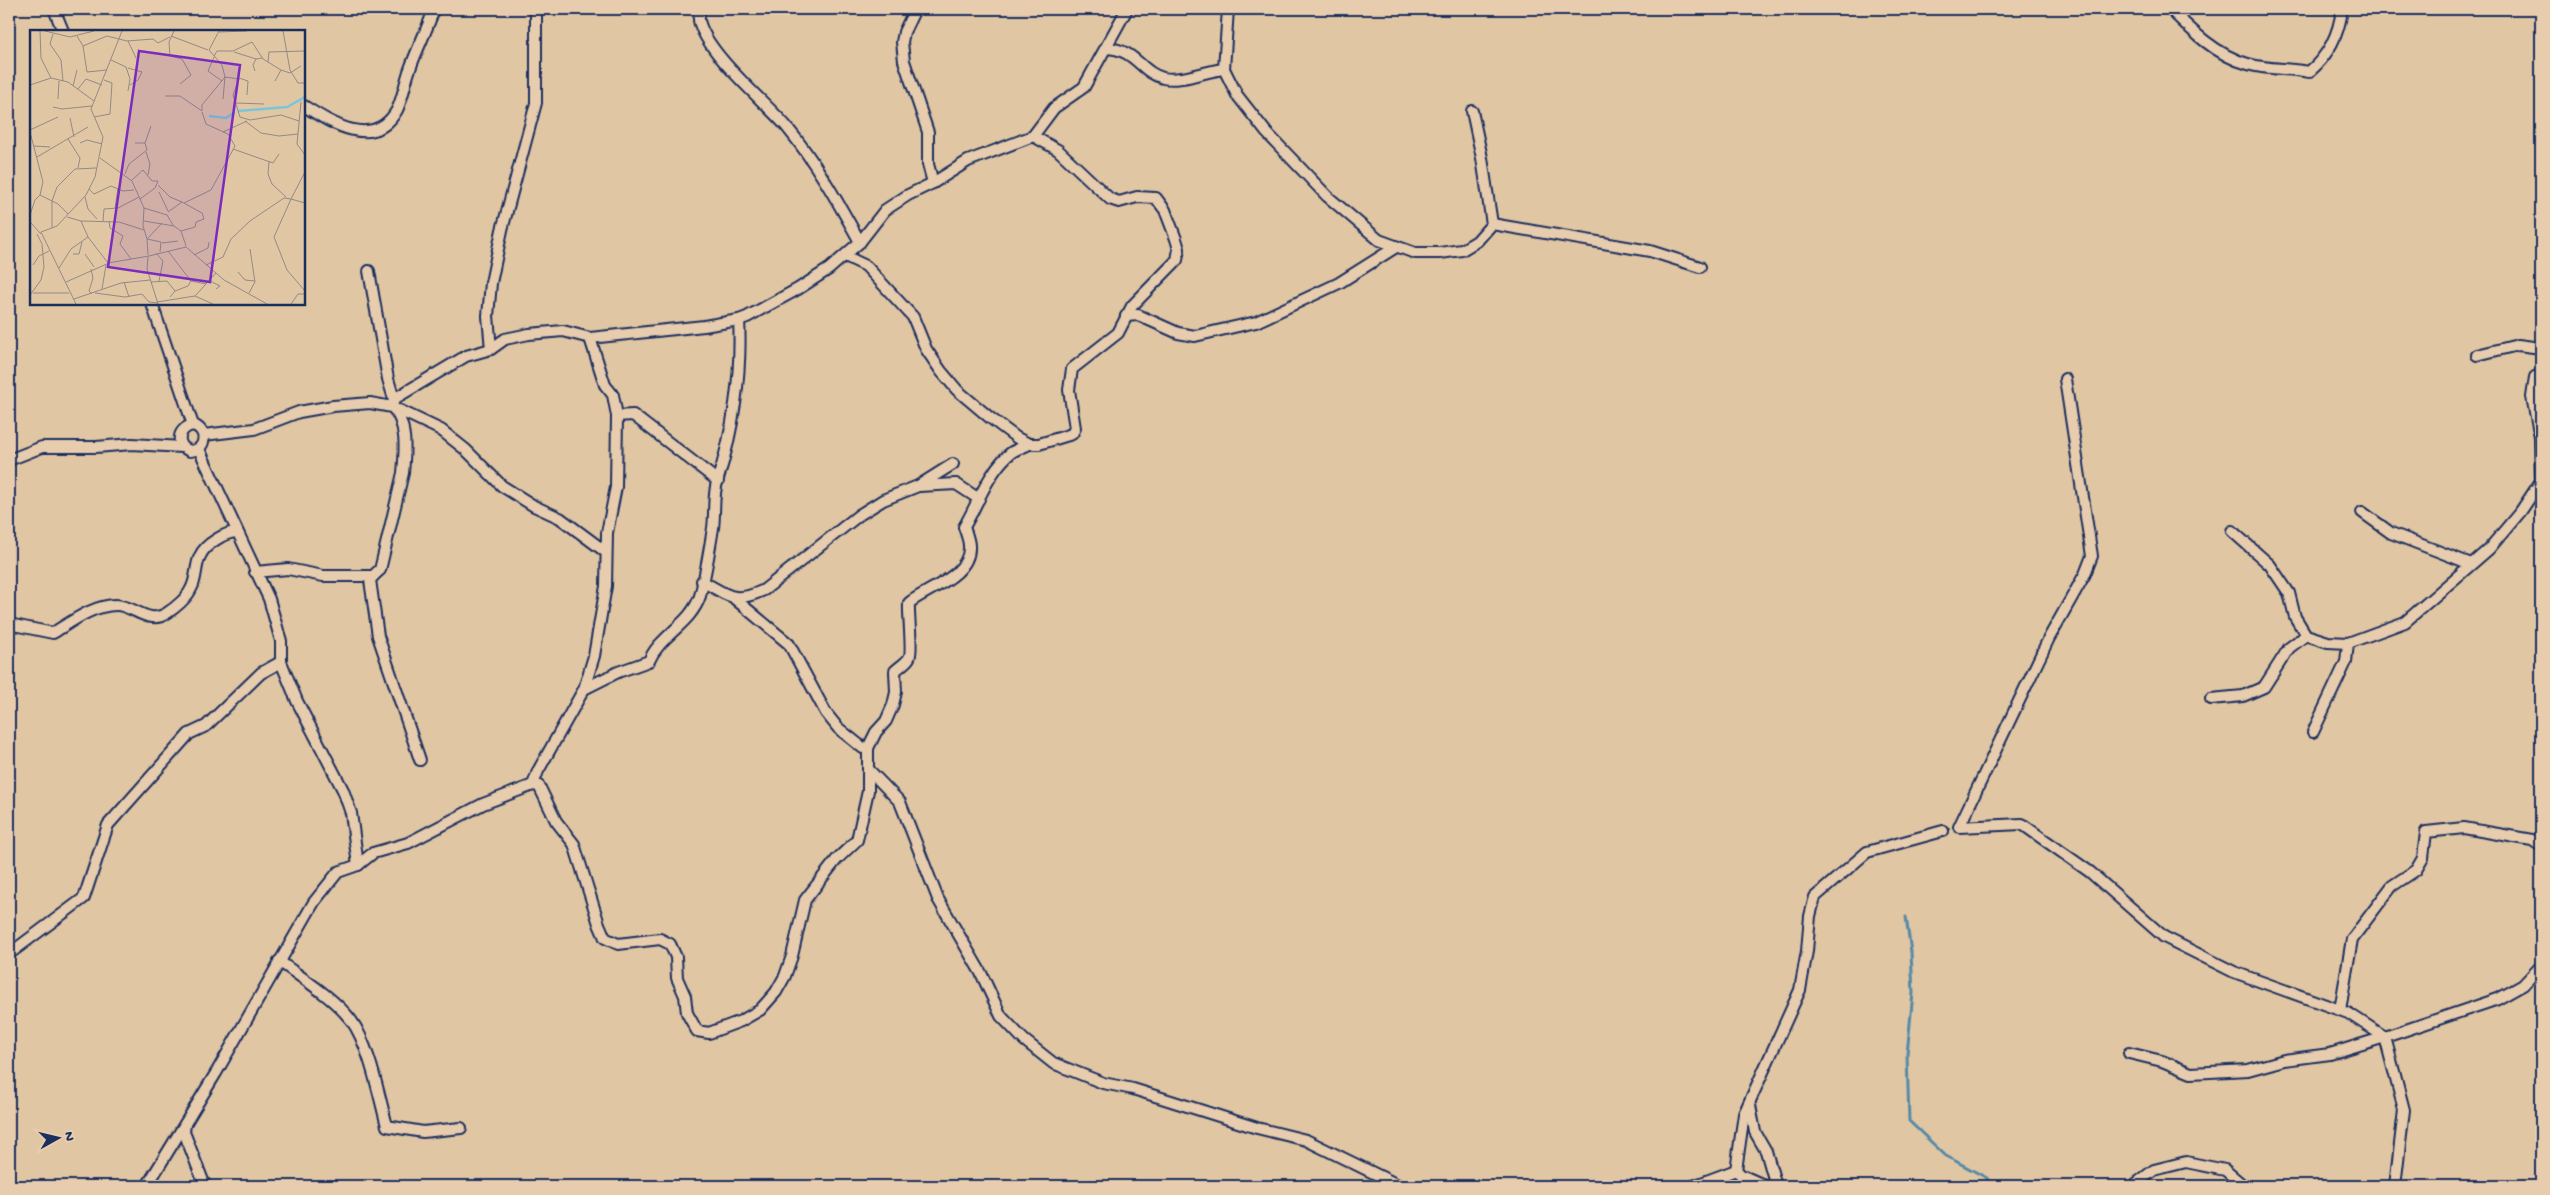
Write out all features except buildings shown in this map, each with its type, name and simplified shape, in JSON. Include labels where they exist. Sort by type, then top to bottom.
[{"type":"street","points":[[54,9],[63,30]]},
{"type":"street","points":[[305,107],[331,123],[350,131],[368,131],[388,122],[397,109],[410,68],[426,34],[434,9]]},
{"type":"street","points":[[490,350],[488,316],[491,283],[505,220],[536,103],[536,9]]},
{"type":"street","points":[[699,9],[699,23],[707,38],[750,90],[785,126],[837,199],[860,242]]},
{"type":"street","points":[[915,9],[904,32],[902,42],[904,61],[928,132],[928,164],[933,183]]},
{"type":"street","points":[[394,406],[466,356],[490,350],[505,339],[530,334],[563,331],[590,338],[739,320],[798,289],[845,256],[860,242],[885,210],[908,195],[933,183],[968,161],[1033,136],[1054,108],[1084,87],[1127,9]]},
{"type":"street","points":[[1228,9],[1224,69],[1249,112],[1328,196],[1379,240],[1415,253],[1462,250],[1477,241],[1492,224]]},
{"type":"street","points":[[2170,9],[2211,46],[2248,65],[2308,72],[2319,63],[2339,31],[2342,9]]},
{"type":"street","points":[[1106,48],[1120,49],[1154,75],[1164,78],[1176,78],[1224,69]]},
{"type":"street","points":[[1472,111],[1482,158],[1492,224]]},
{"type":"street","points":[[845,256],[866,266],[913,317],[926,349],[957,390],[1017,438],[1029,444],[1039,444],[1072,434],[1075,428],[1069,390],[1072,369],[1118,333],[1123,326],[1126,316],[1177,260],[1178,244],[1165,210],[1156,198],[1137,197],[1119,202],[1110,199],[1058,150],[1033,136]]},
{"type":"street","points":[[1492,224],[1650,251],[1700,267]]},
{"type":"street","points":[[1126,316],[1138,315],[1178,333],[1195,336],[1256,322],[1339,283],[1396,247]]},
{"type":"street","points":[[369,271],[388,379],[394,406],[404,433],[403,473],[380,570],[370,580],[378,636],[420,760]]},
{"type":"street","points":[[152,305],[193,425]]},
{"type":"street","points":[[584,689],[618,672],[649,661],[654,649],[689,616],[700,596],[713,528],[718,481],[728,448],[737,381],[739,320]]},
{"type":"street","points":[[533,785],[538,771],[584,689],[594,656],[606,586],[606,552],[616,486],[617,416],[613,395],[605,385],[590,338]]},
{"type":"street","points":[[2477,355],[2518,345],[2541,348]]},
{"type":"street","points":[[2232,531],[2270,565],[2290,593],[2294,617],[2306,635],[2328,642],[2348,643],[2405,622],[2488,549],[2521,511],[2541,481],[2540,437],[2532,397],[2535,377],[2541,374]]},
{"type":"street","points":[[2065,379],[2092,556],[2085,574],[2049,638],[1959,827],[2022,824],[2090,872],[2164,937],[2234,972],[2340,1010],[2385,1038],[2404,1110],[2396,1186]]},
{"type":"street","points":[[204,435],[254,429],[299,412],[333,406],[370,403],[394,406],[441,430],[466,450],[502,486],[534,506],[560,518],[606,552]]},
{"type":"street","points":[[617,416],[633,415],[718,481]]},
{"type":"street","points":[[9,460],[42,448],[96,448],[132,444],[182,446],[190,451],[199,448],[204,440],[202,430],[193,425],[186,426],[180,432],[179,440],[182,446]]},
{"type":"street","points":[[147,1186],[314,902],[338,872],[358,865],[373,853],[408,843],[482,804],[533,785],[539,786],[556,821],[574,844],[599,924],[606,938],[618,944],[660,939],[670,944],[676,957],[678,978],[685,996],[687,1013],[693,1025],[701,1034],[720,1029],[753,1014],[766,1005],[786,976],[805,900],[837,859],[857,840],[866,800],[868,748],[876,732],[886,721],[893,705],[896,692],[895,671],[910,657],[912,652],[908,620],[909,603],[948,580],[959,569],[967,556],[969,546],[964,528],[979,499],[992,476],[1011,453],[1029,444]]},
{"type":"street","points":[[199,448],[269,599],[281,641],[281,662],[296,701],[344,790],[352,813],[358,865]]},
{"type":"street","points":[[735,599],[746,598],[764,590],[858,515],[883,500],[918,486],[953,464]]},
{"type":"street","points":[[918,486],[956,484],[979,499]]},
{"type":"street","points":[[2362,512],[2391,533],[2471,564]]},
{"type":"street","points":[[9,624],[52,633],[88,612],[117,605],[158,618],[165,615],[191,590],[200,556],[204,550],[228,532],[238,532]]},
{"type":"street","points":[[255,572],[288,569],[323,576],[373,576],[380,570]]},
{"type":"street","points":[[702,581],[735,599],[789,644],[826,713],[838,728],[863,748],[868,748]]},
{"type":"street","points":[[2210,699],[2242,696],[2264,687],[2289,648],[2306,635]]},
{"type":"street","points":[[2313,732],[2346,662],[2348,643]]},
{"type":"street","points":[[9,954],[84,898],[108,825],[189,734],[206,726],[261,673],[281,662]]},
{"type":"street","points":[[868,770],[900,802],[938,899],[981,973],[1001,1016],[1024,1040],[1053,1063],[1103,1083],[1133,1089],[1257,1128],[1306,1140],[1400,1186]]},
{"type":"street","points":[[2340,1010],[2352,939],[2392,886],[2416,870],[2423,858],[2426,832],[2464,828],[2532,840],[2541,846]]},
{"type":"street","points":[[1736,1170],[1744,1114],[1750,1106],[1800,990],[1807,951],[1810,916],[1815,897],[1866,852],[1943,831]]},
{"type":"street","points":[[280,961],[339,1008],[352,1021],[372,1065],[387,1126],[423,1132],[460,1128]]},
{"type":"street","points":[[2128,1053],[2162,1062],[2191,1073],[2248,1070],[2284,1060],[2330,1054],[2385,1038],[2498,999],[2523,984],[2541,966]]},
{"type":"street","points":[[1750,1106],[1755,1132],[1766,1151],[1776,1186]]},
{"type":"street","points":[[185,1123],[184,1132],[205,1186]]},
{"type":"street","points":[[2133,1186],[2154,1170],[2186,1162],[2225,1170],[2244,1186]]},
{"type":"street","points":[[1693,1186],[1736,1170]]},
{"type":"street","points":[[1736,1170],[1741,1175],[1766,1186]]},
{"type":"waterway","points":[[1906,917],[1911,952],[1913,993],[1907,1054],[1909,1121],[1946,1156],[1987,1178],[1991,1186]]}]
